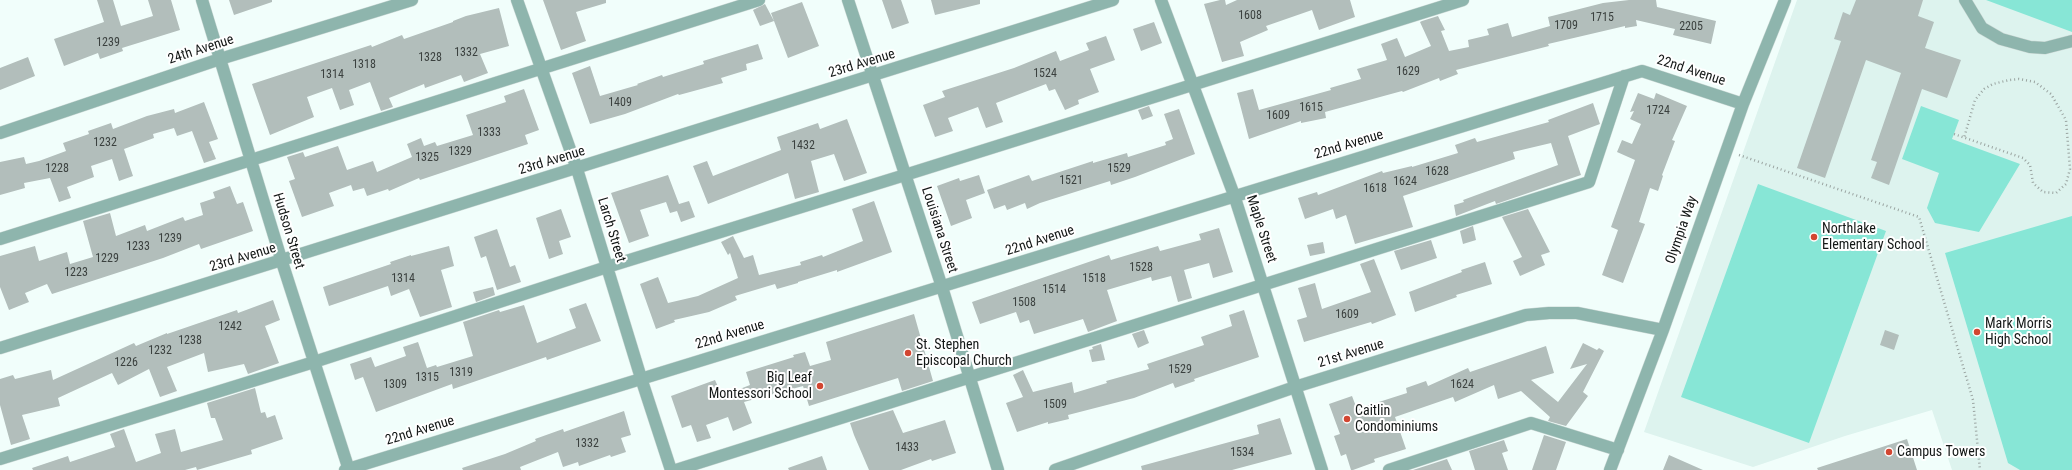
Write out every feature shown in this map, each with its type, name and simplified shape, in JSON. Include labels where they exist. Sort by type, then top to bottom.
[{"type":"street","name":"Hudson Street","points":[[202,0],[347,470]]},
{"type":"street","name":"24th Avenue","points":[[0,133],[220,59],[412,0]]},
{"type":"street","name":"Larch Street","points":[[517,0],[577,169],[640,378],[671,470]]},
{"type":"street","points":[[0,239],[759,0]]},
{"type":"street","name":"Louisiana Street","points":[[848,0],[942,287],[998,470]]},
{"type":"street","name":"23rd Avenue","points":[[0,348],[282,262],[1114,0]]},
{"type":"street","name":"Maple Street","points":[[1161,0],[1234,195],[1322,470]]},
{"type":"street","points":[[0,459],[314,362],[607,267],[906,175],[1462,0]]},
{"type":"street","name":"Olympia Way","points":[[1610,470],[1663,330],[1743,104],[1785,0]]},
{"type":"street","points":[[1965,0],[1982,28],[2001,39],[2030,47],[2045,48],[2072,41]]},
{"type":"street","name":"22nd Avenue","points":[[347,470],[640,378],[942,287],[1234,195],[1642,71],[1743,104]]},
{"type":"street","points":[[676,470],[1589,182],[1624,76]]},
{"type":"street","name":"21st Avenue","points":[[1055,470],[1295,387],[1526,315],[1549,313],[1577,314],[1663,330]]},
{"type":"street","points":[[1389,470],[1531,424],[1618,450]]},
{"type":"path","points":[[1954,134],[1964,138],[2023,158],[2030,165],[2033,183],[2043,192],[2056,193],[2066,184],[2070,169],[2066,120],[2051,94],[2035,82],[2019,79],[2009,80],[1994,84],[1984,89],[1975,100],[1964,138]]},
{"type":"path","points":[[1726,151],[1919,218],[1973,400],[1980,470]]},
{"type":"shaded area","name":"Northlake Elementary School","points":[[1797,0],[2072,0],[2072,470],[1952,470],[1932,410],[1845,436],[1753,467],[1644,432]]},
{"type":"green space","points":[[1986,0],[2072,0],[2072,32]]},
{"type":"green space","points":[[1921,106],[1959,120],[1952,139],[2020,164],[1979,232],[1935,223],[1927,208],[1939,173],[1902,159]]},
{"type":"green space","points":[[1758,184],[1886,231],[1809,443],[1681,397]]},
{"type":"green space","points":[[2072,216],[2072,470],[2020,470],[2008,463],[1945,253]]},
{"type":"building","points":[[97,0],[113,0],[121,26],[153,16],[148,0],[171,0],[180,30],[122,48],[123,51],[100,59],[98,53],[64,66],[54,39],[104,22]]},
{"type":"building","points":[[229,0],[272,0],[272,2],[234,15]]},
{"type":"building","points":[[543,0],[606,0],[606,3],[576,12],[586,41],[561,50]]},
{"type":"building","points":[[882,0],[901,0],[909,23],[892,29]]},
{"type":"building","points":[[931,0],[980,0],[980,4],[935,15]]},
{"type":"building","points":[[1225,0],[1226,5],[1237,0],[1350,0],[1355,17],[1319,30],[1312,10],[1266,26],[1268,30],[1240,42],[1244,56],[1222,62],[1204,4]]},
{"type":"building","points":[[1629,0],[1656,0],[1657,7],[1716,21],[1711,44],[1673,35],[1675,29],[1636,20],[1637,26],[1625,28],[1625,26],[1548,44],[1549,46],[1456,70],[1458,74],[1440,81],[1439,78],[1403,92],[1402,91],[1325,112],[1326,118],[1301,123],[1301,121],[1249,139],[1237,93],[1253,89],[1259,110],[1331,90],[1330,88],[1361,79],[1357,69],[1387,60],[1381,44],[1397,38],[1405,57],[1431,46],[1420,22],[1422,21],[1438,16],[1445,30],[1441,31],[1449,51],[1469,47],[1468,40],[1489,35],[1487,29],[1508,23],[1512,37],[1550,26],[1548,17],[1603,3]]},
{"type":"building","points":[[1856,0],[1923,0],[1918,16],[1934,22],[1925,48],[1961,60],[1947,98],[1922,89],[1889,185],[1871,178],[1877,162],[1871,160],[1901,73],[1866,60],[1825,178],[1797,168],[1841,41],[1834,39],[1843,12],[1850,15]]},
{"type":"building","points":[[802,2],[819,46],[788,58],[771,13]]},
{"type":"building","points":[[765,4],[774,21],[760,26],[753,10]]},
{"type":"building","points":[[499,8],[509,46],[480,54],[488,73],[464,82],[461,75],[425,88],[424,84],[389,98],[393,107],[381,111],[370,82],[349,90],[354,105],[340,110],[332,88],[307,97],[314,117],[270,135],[252,84],[371,45],[372,47],[402,35],[404,39],[466,16]]},
{"type":"building","points":[[1154,22],[1162,43],[1141,51],[1133,29]]},
{"type":"building","points":[[1106,36],[1115,60],[1090,69],[1099,92],[1078,100],[1079,104],[1065,110],[1055,89],[1049,91],[1046,84],[996,103],[1003,122],[986,128],[978,107],[948,118],[953,131],[935,137],[923,105],[945,97],[942,91],[1014,68],[1056,51],[1060,61],[1089,50],[1086,43]]},
{"type":"building","points":[[758,44],[763,59],[746,64],[747,70],[721,78],[723,83],[679,95],[678,94],[625,114],[590,124],[572,73],[590,66],[600,96],[638,85],[637,84],[662,75],[663,77],[704,64],[703,61]]},
{"type":"building","points":[[28,57],[35,76],[0,90],[0,68]]},
{"type":"building","points":[[524,89],[539,130],[525,135],[528,144],[420,180],[419,178],[389,191],[388,189],[367,196],[364,188],[353,191],[351,185],[329,193],[334,206],[302,217],[289,181],[295,179],[287,157],[303,152],[305,157],[338,146],[347,170],[373,161],[377,172],[412,157],[407,144],[421,138],[424,146],[435,142],[437,146],[473,135],[466,115],[506,102],[504,96]]},
{"type":"building","points":[[1638,93],[1654,99],[1656,93],[1687,106],[1672,140],[1675,141],[1662,175],[1663,176],[1658,191],[1650,188],[1639,222],[1645,224],[1623,283],[1602,275],[1618,230],[1611,227],[1635,160],[1617,152],[1622,140],[1632,144],[1641,124],[1630,119],[1634,111],[1630,112]]},
{"type":"building","points":[[204,102],[218,139],[209,142],[216,159],[204,163],[192,131],[177,136],[174,128],[153,134],[154,138],[124,149],[133,176],[119,181],[112,159],[91,166],[94,177],[67,187],[71,198],[59,202],[50,178],[24,183],[25,188],[0,195],[0,162],[24,157],[26,164],[39,161],[66,151],[63,143],[89,134],[88,131],[111,123],[113,129],[147,116],[174,109],[175,113]]},
{"type":"building","points":[[1593,103],[1600,124],[1568,136],[1581,175],[1496,204],[1495,201],[1456,216],[1454,205],[1464,202],[1463,200],[1558,165],[1551,143],[1513,152],[1515,159],[1403,196],[1413,227],[1355,244],[1346,215],[1336,219],[1333,209],[1305,219],[1298,198],[1317,192],[1318,195],[1382,171],[1383,173],[1412,167],[1458,153],[1455,145],[1475,138],[1477,142],[1549,122],[1548,120]]},
{"type":"building","points":[[1149,106],[1153,116],[1142,120],[1138,110]]},
{"type":"building","points":[[1179,109],[1195,154],[1111,185],[1110,181],[1040,203],[1027,209],[1025,203],[1007,210],[1005,205],[994,209],[987,190],[1029,175],[1032,181],[1093,161],[1093,163],[1127,153],[1128,157],[1166,145],[1165,142],[1173,139],[1164,114]]},
{"type":"building","points":[[847,119],[867,173],[844,181],[834,154],[811,161],[819,192],[795,199],[788,173],[708,204],[693,166],[707,161],[713,176],[781,150],[777,137],[818,123],[820,129]]},
{"type":"building","points":[[668,175],[679,204],[689,201],[695,217],[681,222],[677,211],[670,213],[666,202],[640,210],[649,236],[629,243],[611,193]]},
{"type":"building","points":[[979,175],[985,193],[966,200],[972,218],[951,226],[937,186],[959,178],[960,181]]},
{"type":"building","points":[[230,186],[237,204],[243,202],[253,231],[201,249],[199,244],[163,258],[52,294],[47,284],[25,293],[29,302],[9,310],[0,287],[0,256],[35,246],[39,261],[67,252],[70,264],[93,257],[83,221],[110,213],[116,236],[145,225],[147,231],[183,217],[185,221],[203,215],[200,203],[215,198],[213,192]]},
{"type":"building","points":[[874,201],[892,252],[837,272],[837,270],[777,289],[775,284],[735,296],[737,300],[709,312],[674,320],[675,322],[656,329],[640,284],[658,277],[668,303],[698,296],[738,278],[730,253],[728,255],[721,242],[733,236],[744,258],[753,255],[759,275],[801,265],[800,262],[822,255],[823,257],[863,241],[852,209]]},
{"type":"building","points":[[561,209],[571,237],[559,241],[563,254],[549,259],[536,218]]},
{"type":"building","points":[[1528,209],[1550,252],[1541,255],[1545,265],[1520,276],[1513,261],[1522,257],[1502,217]]},
{"type":"building","points":[[1473,226],[1476,240],[1463,244],[1460,231]]},
{"type":"building","points":[[1219,228],[1233,272],[1213,278],[1209,263],[1184,270],[1192,298],[1178,302],[1171,276],[1152,281],[1151,277],[1107,290],[1117,321],[1088,332],[1083,319],[1034,334],[1029,320],[1020,323],[1016,312],[980,324],[972,302],[1109,255],[1111,260],[1158,246],[1160,251],[1201,240],[1199,234]]},
{"type":"building","points":[[497,229],[510,267],[515,265],[521,282],[497,290],[486,256],[481,258],[474,237]]},
{"type":"building","points":[[1431,240],[1437,258],[1401,270],[1394,251]]},
{"type":"building","points":[[1323,242],[1325,253],[1310,256],[1307,245]]},
{"type":"building","points":[[449,246],[454,266],[441,270],[452,307],[420,317],[409,289],[391,296],[388,286],[329,306],[323,287],[391,264],[390,262],[411,255]]},
{"type":"building","points":[[1374,259],[1396,315],[1372,324],[1371,322],[1304,342],[1297,320],[1307,317],[1298,288],[1315,283],[1322,309],[1371,292],[1360,264]]},
{"type":"building","points":[[1485,262],[1492,284],[1456,295],[1457,297],[1415,312],[1409,292],[1462,272],[1461,270]]},
{"type":"building","points":[[493,287],[495,295],[476,302],[473,292]]},
{"type":"building","points":[[273,300],[280,320],[265,326],[279,363],[248,374],[244,364],[208,372],[204,353],[167,367],[177,391],[160,397],[149,369],[118,385],[112,373],[58,398],[60,406],[22,415],[30,439],[11,445],[0,405],[0,379],[13,375],[15,379],[51,370],[53,380],[134,343],[136,346],[167,333],[237,310],[238,313]]},
{"type":"building","points":[[586,303],[601,341],[547,360],[546,357],[453,389],[452,384],[376,412],[363,377],[355,380],[350,364],[371,357],[375,367],[406,356],[403,347],[418,342],[427,368],[436,365],[437,367],[473,356],[463,322],[499,310],[500,312],[524,305],[537,343],[576,328],[569,309]]},
{"type":"building","points":[[1244,310],[1259,357],[1194,379],[1195,381],[1175,388],[1173,383],[1134,398],[1068,415],[1069,419],[1048,424],[1048,422],[1017,432],[1006,403],[1023,397],[1013,375],[1023,370],[1033,392],[1072,382],[1074,393],[1107,383],[1106,381],[1149,369],[1147,364],[1204,345],[1201,337],[1232,326],[1229,315]]},
{"type":"building","points":[[914,314],[933,381],[902,391],[898,378],[809,406],[803,386],[744,402],[752,423],[733,431],[728,417],[706,425],[711,438],[697,442],[691,425],[682,428],[671,396],[715,380],[722,396],[750,385],[746,372],[794,357],[793,355],[805,352],[810,366],[831,360],[826,342]]},
{"type":"building","points":[[1144,330],[1149,343],[1138,348],[1132,334]]},
{"type":"building","points":[[1885,330],[1899,335],[1894,350],[1880,345]]},
{"type":"building","points":[[1583,343],[1597,350],[1599,348],[1604,351],[1583,392],[1588,396],[1566,426],[1548,421],[1550,417],[1521,391],[1498,399],[1494,385],[1455,402],[1453,397],[1395,417],[1406,449],[1374,459],[1375,462],[1353,470],[1351,470],[1346,454],[1341,456],[1334,436],[1340,434],[1329,404],[1352,396],[1357,409],[1407,393],[1406,388],[1426,381],[1428,386],[1468,368],[1470,372],[1546,346],[1554,373],[1531,380],[1558,402],[1587,364],[1570,369]]},
{"type":"building","points":[[1101,344],[1105,360],[1092,362],[1089,350],[1093,349],[1092,347]]},
{"type":"building","points":[[255,388],[261,413],[265,412],[267,418],[275,415],[283,439],[251,450],[252,454],[197,470],[196,467],[185,470],[33,470],[32,468],[68,456],[70,462],[115,447],[110,434],[124,429],[136,462],[161,453],[155,434],[175,429],[181,452],[223,440],[215,418],[211,418],[207,403]]},
{"type":"building","points":[[893,410],[903,433],[945,420],[956,453],[932,461],[931,459],[901,470],[869,470],[850,423]]},
{"type":"building","points":[[624,411],[631,435],[621,438],[626,452],[611,457],[610,455],[579,466],[578,462],[563,467],[558,452],[520,467],[521,470],[463,470],[462,468],[505,454],[536,441],[535,439],[563,429],[564,432]]},
{"type":"building","points":[[1280,418],[1292,454],[1232,470],[1142,470],[1141,466],[1259,434],[1257,425]]},
{"type":"building","points":[[1544,435],[1566,442],[1556,470],[1532,470]]},
{"type":"building","name":"Campus Towers","points":[[1907,439],[1917,470],[1818,470],[1817,468]]},
{"type":"building","points":[[1504,440],[1508,451],[1502,453],[1508,470],[1475,470],[1469,451]]},
{"type":"building","points":[[1669,455],[1703,470],[1663,470]]},
{"type":"building","points":[[822,456],[827,470],[789,470],[788,468]]},
{"type":"building","points":[[1447,459],[1452,470],[1413,470]]},
{"type":"place","name":"Northlake Elementary School","points":[[1814,237]]},
{"type":"place","name":"Mark Morris High School","points":[[1977,332]]},
{"type":"place","name":"St. Stephen Episcopal Church","points":[[908,353]]},
{"type":"place","name":"Big Leaf Montessori School","points":[[820,386]]},
{"type":"place","name":"Caitlin Condominiums","points":[[1347,419]]},
{"type":"place","name":"Campus Towers","points":[[1889,452]]}]
